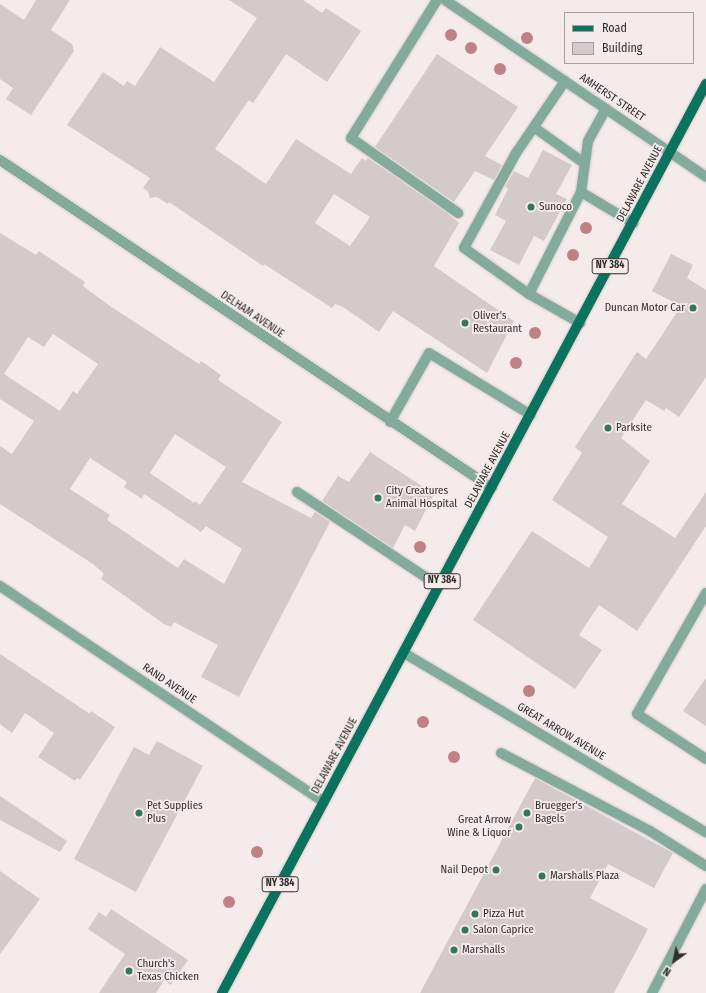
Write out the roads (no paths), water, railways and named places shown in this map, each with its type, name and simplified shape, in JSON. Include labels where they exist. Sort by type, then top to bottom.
[{"type":"main road","name":"DELAWARE AVENUE","points":[[222,993],[531,416],[706,84]]},
{"type":"street","points":[[437,0],[351,138],[458,213]]},
{"type":"street","name":"AMHERST STREET","points":[[444,0],[706,177]]},
{"type":"street","points":[[565,81],[516,153],[464,248],[529,294],[580,323]]},
{"type":"street","points":[[529,294],[581,192],[588,141],[606,109]]},
{"type":"street","points":[[534,128],[584,163]]},
{"type":"street","name":"DELHAM AVENUE","points":[[0,160],[390,422],[492,488]]},
{"type":"street","points":[[581,192],[633,223]]},
{"type":"street","points":[[390,422],[429,353],[531,416]]},
{"type":"street","points":[[297,492],[439,586]]},
{"type":"street","name":"RAND AVENUE","points":[[0,586],[324,802]]},
{"type":"street","points":[[706,593],[637,714],[706,759]]},
{"type":"street","name":"GREAT ARROW AVENUE","points":[[404,653],[706,832]]},
{"type":"street","points":[[501,753],[650,830],[706,866]]},
{"type":"street","points":[[652,993],[706,889]]},
{"type":"place","name":"Sunoco","points":[[531,207]]},
{"type":"place","name":"Duncan Motor Car","points":[[693,308]]},
{"type":"place","name":"Oliver's Restaurant","points":[[465,323]]},
{"type":"place","name":"Parksite","points":[[608,428]]},
{"type":"place","name":"City Creatures Animal Hospital","points":[[378,498]]},
{"type":"place","name":"Pet Supplies Plus","points":[[139,813]]},
{"type":"place","name":"Bruegger's Bagels","points":[[527,813]]},
{"type":"place","name":"Great Arrow Wine & Liquor","points":[[519,827]]},
{"type":"place","name":"Nail Depot","points":[[496,870]]},
{"type":"place","name":"Marshalls Plaza","points":[[542,876]]},
{"type":"place","name":"Pizza Hut","points":[[475,914]]},
{"type":"place","name":"Salon Caprice","points":[[465,930]]},
{"type":"place","name":"Marshalls","points":[[454,950]]},
{"type":"place","name":"Church's Texas Chicken","points":[[129,971]]}]
